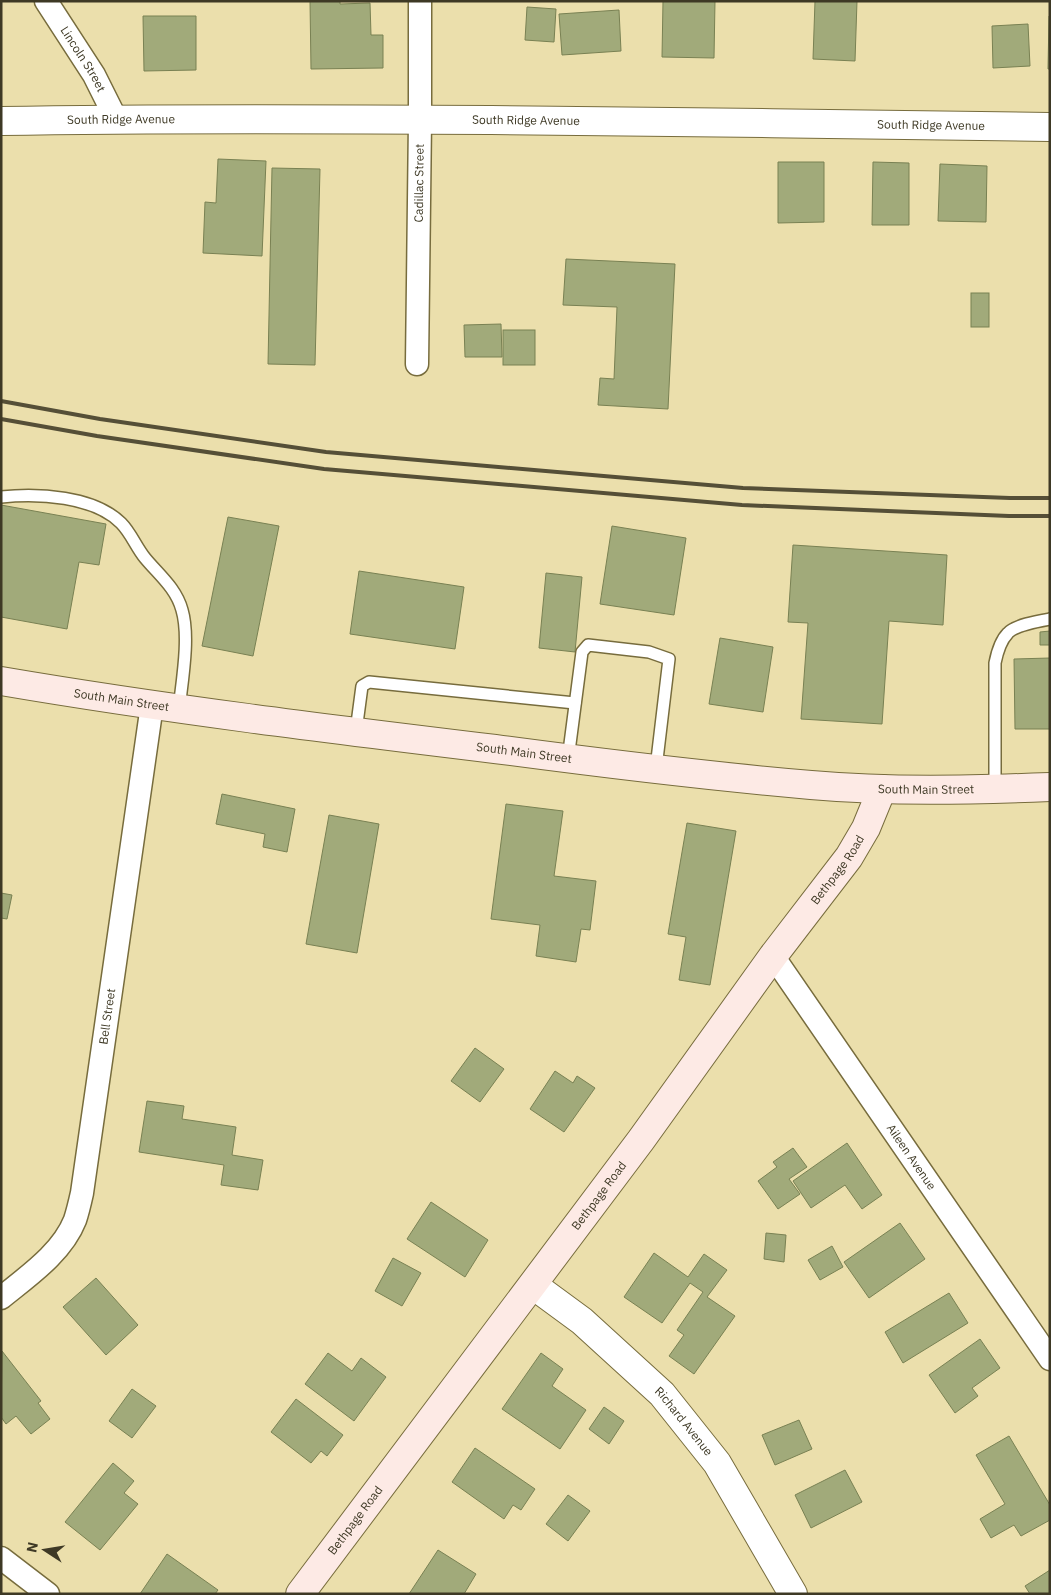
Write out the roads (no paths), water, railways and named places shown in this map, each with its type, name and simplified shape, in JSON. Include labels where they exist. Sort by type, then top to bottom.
[{"type":"main road","name":"South Main Street","points":[[1,681],[179,709],[356,732],[812,785],[882,789],[1050,787]]},
{"type":"main road","name":"Bethpage Road","points":[[300,1594],[533,1285],[641,1140],[773,956],[849,857],[866,828],[882,789]]},
{"type":"street","name":"Lincoln Street","points":[[46,1],[94,75],[116,119]]},
{"type":"street","name":"Cadillac Street","points":[[417,364],[420,1]]},
{"type":"street","name":"South Ridge Avenue","points":[[1,121],[116,119],[420,120],[1050,127]]},
{"type":"street","name":"Bell Street","points":[[1,1298],[42,1264],[64,1239],[75,1220],[82,1193],[152,705]]},
{"type":"street","name":"Aileen Avenue","points":[[773,956],[1050,1359]]},
{"type":"street","name":"Richard Avenue","points":[[533,1285],[582,1321],[662,1394],[717,1463],[793,1594]]},
{"type":"street","points":[[1,1558],[48,1594]]},
{"type":"lane","points":[[1,497],[30,495],[61,498],[95,506],[110,514],[122,525],[143,556],[170,584],[182,610],[186,644],[179,709]]},
{"type":"lane","points":[[995,789],[995,663],[998,649],[1008,632],[1031,622],[1050,619]]},
{"type":"lane","points":[[568,758],[582,652],[588,645],[649,652],[668,660],[656,768]]},
{"type":"lane","points":[[356,732],[362,686],[369,682],[575,703]]},
{"type":"railway","points":[[1,401],[100,419],[326,452],[743,488],[1050,498]]},
{"type":"railway","points":[[1,419],[97,436],[324,469],[742,505],[1050,516]]}]
